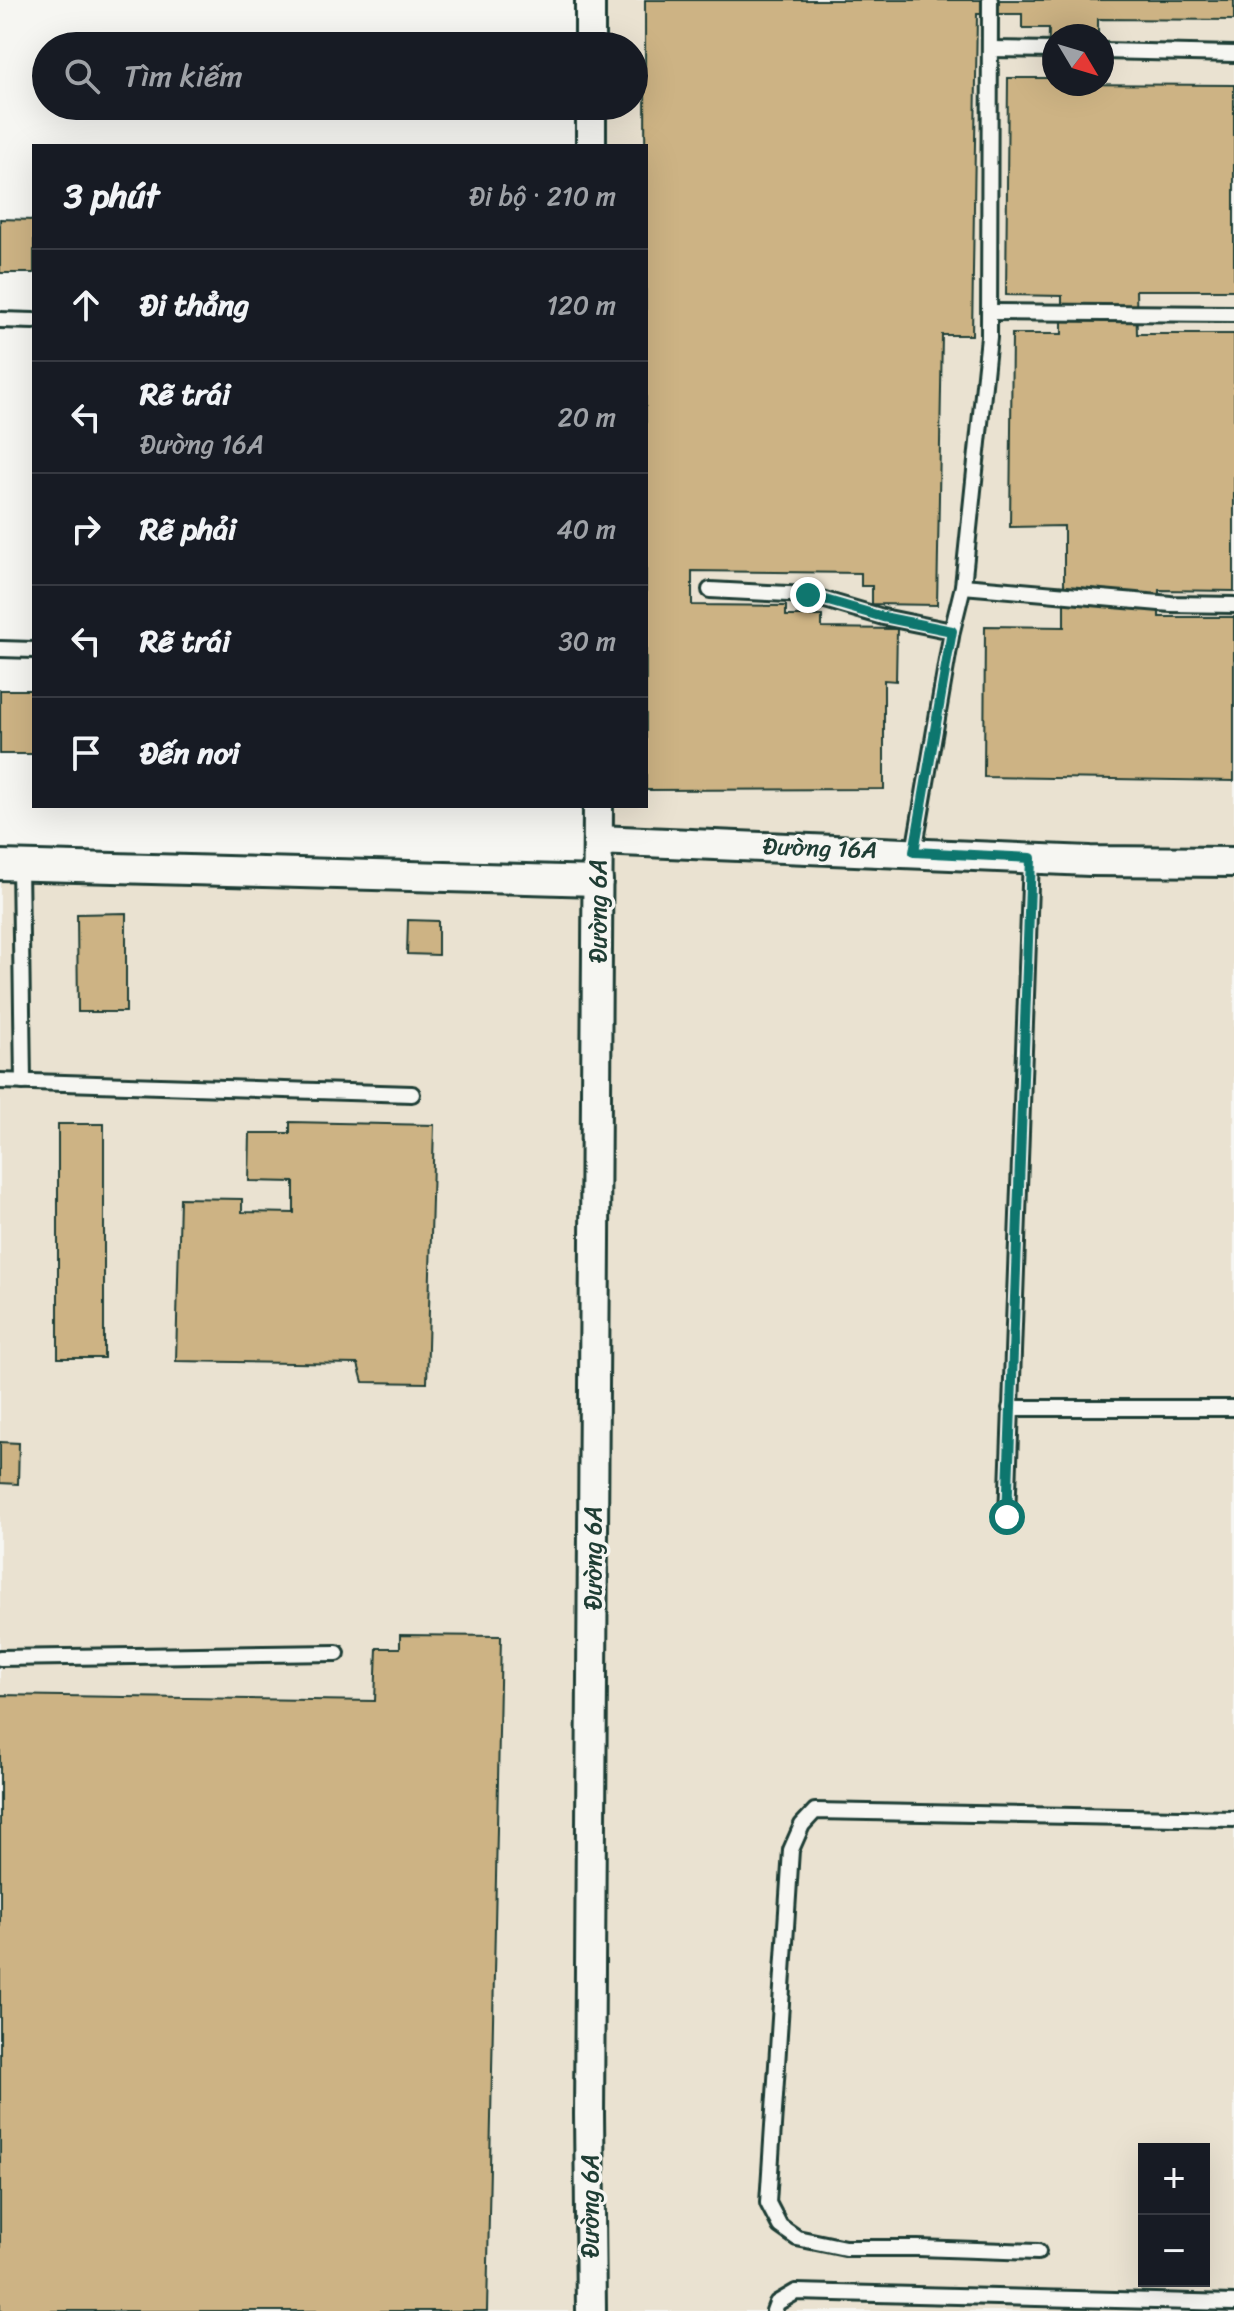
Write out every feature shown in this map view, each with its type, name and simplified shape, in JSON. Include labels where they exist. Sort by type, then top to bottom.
[{"type":"street","points":[[590,0],[590,32]]},
{"type":"street","points":[[591,120],[591,144]]},
{"type":"street","name":"Đường 6A","points":[[591,2311],[589,2114],[598,808]]},
{"type":"street","name":"Đường 16A","points":[[598,840],[1090,861],[1234,862]]},
{"type":"street","points":[[10,865],[598,881]]},
{"type":"lane","points":[[914,852],[952,631],[963,586],[990,312],[990,0]]},
{"type":"lane","points":[[990,49],[1042,50]]},
{"type":"lane","points":[[1114,51],[1234,54]]},
{"type":"lane","points":[[990,312],[1234,314]]},
{"type":"lane","points":[[0,320],[32,321]]},
{"type":"lane","points":[[963,586],[1171,604],[1234,605]]},
{"type":"lane","points":[[710,590],[808,595],[883,617],[952,631]]},
{"type":"lane","points":[[0,649],[32,650]]},
{"type":"lane","points":[[1007,1517],[1031,858]]},
{"type":"lane","points":[[10,865],[23,1082]]},
{"type":"lane","points":[[0,1081],[412,1094]]},
{"type":"lane","points":[[1010,1408],[1234,1408]]},
{"type":"lane","points":[[0,1658],[337,1653]]},
{"type":"lane","points":[[1038,2252],[845,2248],[797,2238],[780,2226],[768,2203],[791,1850],[802,1825],[815,1811],[1234,1819]]},
{"type":"lane","points":[[774,2311],[777,2303],[796,2292],[1234,2303]]},
{"type":"shaded area","points":[[601,0],[1234,0],[1234,2311],[0,2311],[0,877],[611,895],[610,808],[648,808],[648,144],[603,144],[602,120],[648,120],[648,32],[602,32]]},
{"type":"building","points":[[645,0],[1234,0],[1234,20],[1098,19],[1098,24],[1042,24],[1042,28],[1022,28],[1022,14],[977,14],[972,335],[942,335],[937,605],[872,604],[872,586],[861,586],[861,573],[692,571],[692,605],[786,606],[786,616],[822,616],[822,628],[897,629],[896,681],[884,680],[884,789],[648,790],[648,144],[645,144],[645,120],[648,120],[648,32],[645,32]]},
{"type":"building","points":[[1008,78],[1042,78],[1042,96],[1114,96],[1114,84],[1234,85],[1234,290],[1136,290],[1137,334],[1234,334],[1234,591],[1159,590],[1159,617],[1234,617],[1234,781],[984,777],[985,626],[1064,627],[1064,526],[1010,527],[1012,334],[1062,334],[1062,296],[1006,295]]},
{"type":"building","points":[[0,219],[32,220],[32,273],[0,273]]},
{"type":"building","points":[[0,690],[32,690],[32,754],[0,754]]},
{"type":"building","points":[[126,913],[126,1012],[78,1012],[77,914]]},
{"type":"building","points":[[408,920],[438,921],[438,955],[407,954]]},
{"type":"building","points":[[290,1122],[434,1125],[427,1383],[363,1382],[358,1364],[176,1361],[180,1198],[242,1199],[242,1212],[294,1213],[294,1182],[249,1181],[250,1133],[290,1133]]},
{"type":"building","points":[[58,1124],[104,1124],[104,1358],[58,1358]]},
{"type":"building","points":[[0,1442],[19,1443],[18,1484],[0,1483]]},
{"type":"building","points":[[400,1635],[501,1636],[487,2311],[0,2311],[0,1695],[375,1701],[377,1648],[400,1648]]},
{"type":"route","points":[[808,595],[883,617],[952,631],[914,852],[1031,858],[1007,1517]]}]
